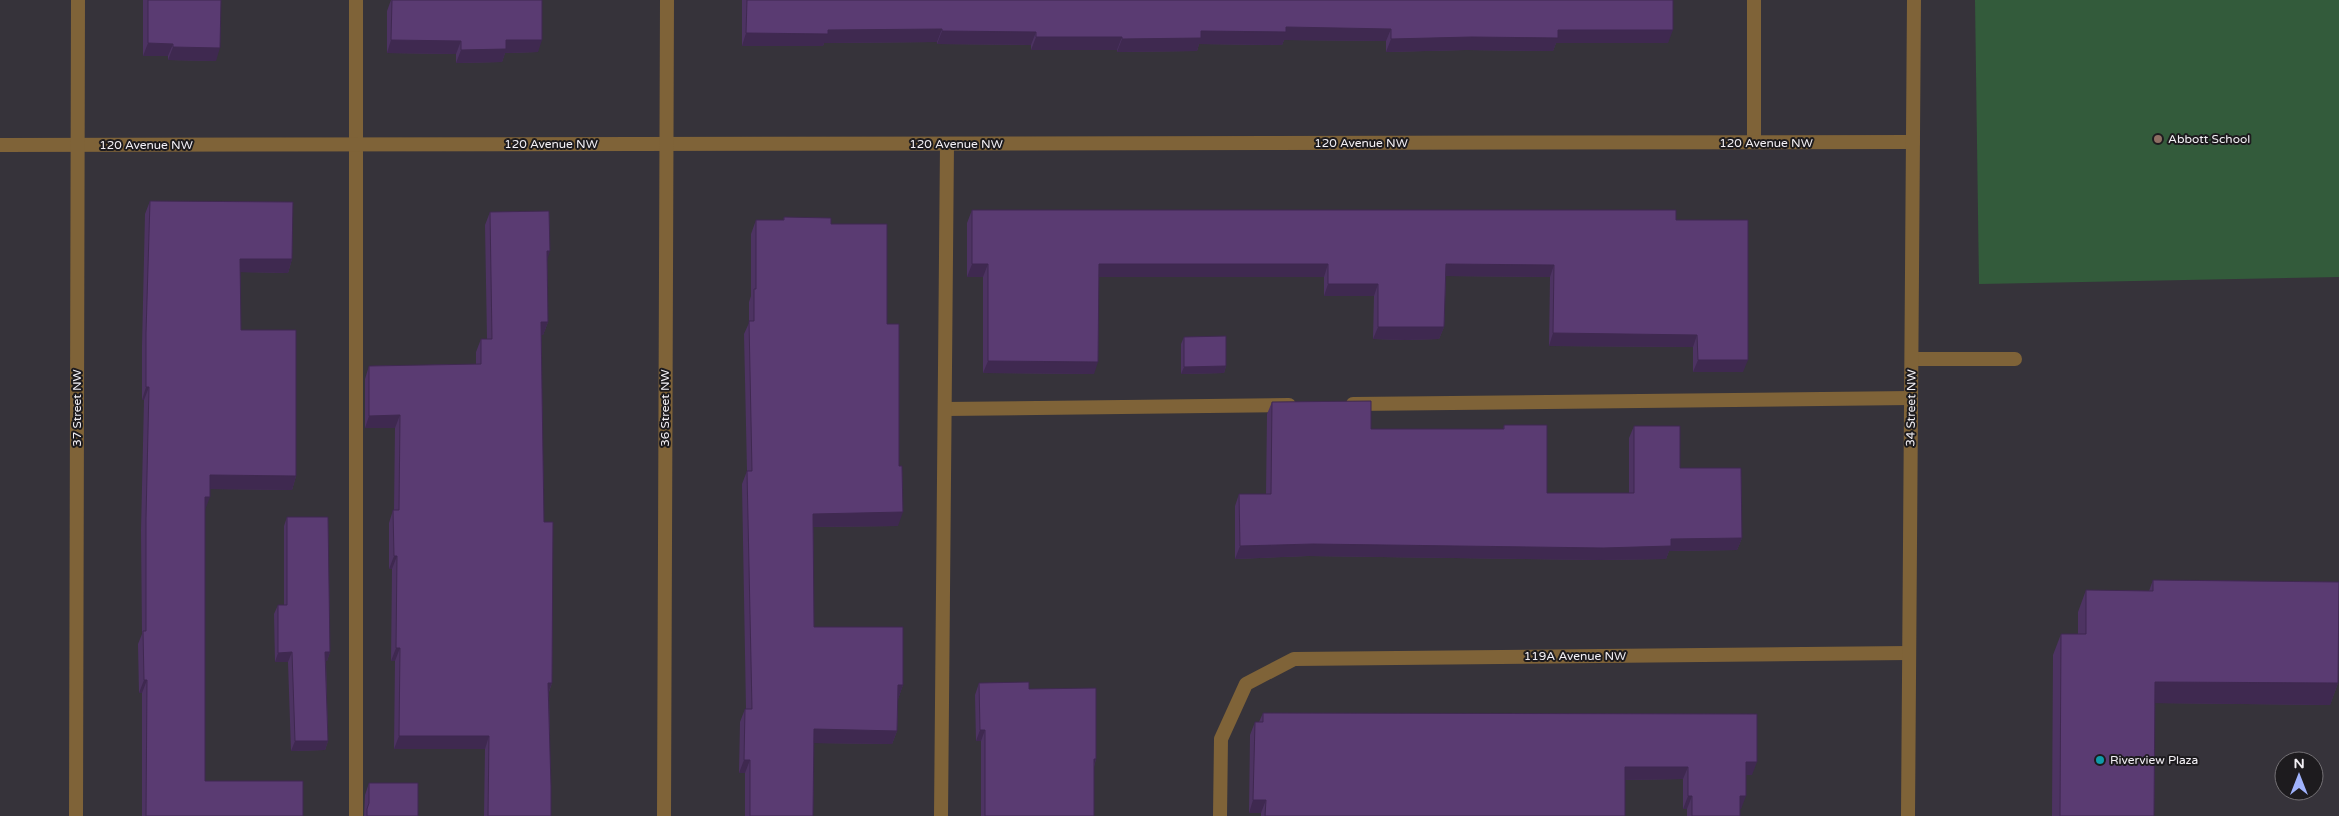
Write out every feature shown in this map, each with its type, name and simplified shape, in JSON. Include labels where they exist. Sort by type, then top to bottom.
[{"type":"street","name":"37 Street NW","points":[[76,816],[78,0]]},
{"type":"street","points":[[356,0],[356,816]]},
{"type":"street","name":"36 Street NW","points":[[664,816],[666,0]]},
{"type":"street","points":[[1754,0],[1754,142]]},
{"type":"street","name":"34 Street NW","points":[[1908,816],[1914,0]]},
{"type":"street","name":"120 Avenue NW","points":[[0,145],[1913,142]]},
{"type":"street","points":[[940,816],[948,144]]},
{"type":"street","points":[[1912,360],[2015,360]]},
{"type":"street","points":[[1343,404],[1911,398]]},
{"type":"street","points":[[945,409],[1303,405]]},
{"type":"street","name":"119A Avenue NW","points":[[1220,816],[1221,739],[1246,684],[1294,659],[1909,653]]},
{"type":"green space","name":"Abbott School","points":[[1975,0],[2339,0],[2339,277],[1979,284]]},
{"type":"building","points":[[148,0],[221,0],[220,48],[173,47],[173,44],[148,43]]},
{"type":"building","points":[[392,0],[542,0],[542,40],[506,40],[506,49],[461,50],[461,41],[391,40]]},
{"type":"building","points":[[747,0],[1673,0],[1673,30],[1558,30],[1558,38],[1471,37],[1391,39],[1391,29],[1286,27],[1286,32],[1201,31],[1201,38],[1122,39],[1122,37],[1036,37],[1036,32],[942,31],[942,29],[828,30],[828,34],[746,33]]},
{"type":"building","points":[[150,201],[293,202],[292,259],[240,259],[241,330],[296,330],[296,476],[210,475],[210,497],[205,497],[205,781],[303,781],[303,816],[146,816],[147,680],[144,680],[143,631],[146,631],[149,387],[146,387],[146,333]]},
{"type":"building","points":[[972,210],[1676,210],[1676,220],[1748,220],[1748,360],[1698,360],[1697,335],[1553,333],[1554,265],[1446,264],[1444,327],[1378,327],[1378,284],[1328,284],[1328,264],[1099,264],[1098,362],[988,361],[988,264],[972,264]]},
{"type":"building","points":[[549,211],[550,251],[547,251],[548,322],[541,322],[544,522],[553,522],[552,683],[548,683],[551,816],[488,816],[489,736],[399,736],[400,648],[396,648],[397,556],[394,556],[393,510],[399,510],[400,415],[369,416],[369,366],[481,364],[481,339],[492,339],[490,212]]},
{"type":"building","points":[[784,217],[831,218],[831,224],[887,224],[887,324],[899,324],[899,466],[902,466],[903,512],[813,514],[814,627],[903,627],[903,685],[898,685],[897,731],[814,729],[813,816],[750,816],[750,760],[744,760],[745,709],[752,709],[747,471],[752,471],[749,321],[754,321],[756,220],[784,220]]},
{"type":"building","points":[[1226,336],[1226,366],[1184,367],[1184,337]]},
{"type":"building","points":[[1371,401],[1371,429],[1504,429],[1504,425],[1547,425],[1547,493],[1634,493],[1634,426],[1680,426],[1680,468],[1741,468],[1742,538],[1671,539],[1671,546],[1603,548],[1313,544],[1240,546],[1239,494],[1271,494],[1272,402]]},
{"type":"building","points":[[287,517],[328,517],[330,652],[325,652],[328,741],[295,741],[292,652],[278,653],[278,605],[287,605]]},
{"type":"building","name":"Riverview Plaza","points":[[2153,580],[2339,582],[2338,683],[2155,682],[2154,816],[2060,816],[2061,634],[2086,634],[2086,590],[2153,591]]},
{"type":"building","points":[[1029,682],[1029,689],[1096,688],[1094,816],[985,816],[985,730],[980,730],[979,683]]},
{"type":"building","points":[[1263,713],[1757,714],[1757,762],[1746,762],[1746,796],[1740,796],[1740,816],[1692,816],[1692,796],[1688,796],[1688,767],[1625,767],[1625,816],[1265,816],[1266,800],[1253,800],[1255,722],[1263,722]]},
{"type":"building","points":[[369,783],[418,783],[418,816],[367,816]]},
{"type":"place","name":"Abbott School","points":[[2158,139]]},
{"type":"place","name":"Riverview Plaza","points":[[2100,760]]}]
